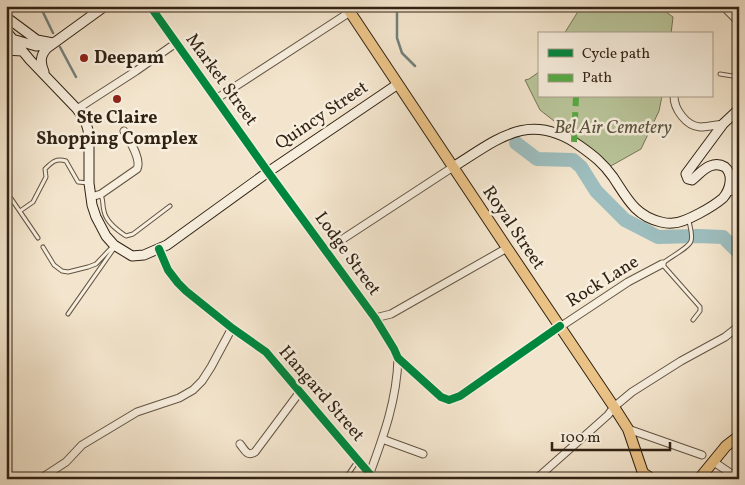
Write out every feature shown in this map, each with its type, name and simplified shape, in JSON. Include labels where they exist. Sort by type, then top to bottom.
[{"type":"main road","points":[[45,74],[41,66],[43,52],[105,6]]},
{"type":"main road","name":"Royal Street","points":[[348,9],[614,406],[628,429],[646,477]]},
{"type":"main road","points":[[6,17],[37,40],[53,43]]},
{"type":"main road","points":[[6,31],[22,51],[77,109],[84,120],[90,141],[89,183],[91,197],[96,217],[106,236],[115,246]]},
{"type":"main road","points":[[12,39],[36,46],[53,43]]},
{"type":"main road","points":[[6,50],[22,51]]},
{"type":"main road","name":"Quincy Street","points":[[115,246],[132,256],[144,256],[163,247],[268,172],[398,84]]},
{"type":"main road","points":[[453,166],[513,132],[541,129],[551,131],[574,142],[600,161],[628,201],[642,214],[661,222],[672,224],[689,219],[718,201],[727,192],[730,185],[730,175],[726,168],[720,165],[709,166],[692,180],[686,176],[723,124],[739,109]]},
{"type":"main road","points":[[699,479],[726,446],[739,436]]},
{"type":"street","name":"Market Street","points":[[150,6],[268,172]]},
{"type":"street","points":[[723,6],[739,22]]},
{"type":"street","points":[[216,99],[348,9]]},
{"type":"street","points":[[77,109],[176,43]]},
{"type":"street","points":[[674,98],[677,110],[688,122],[698,127],[723,124]]},
{"type":"street","points":[[91,197],[101,194],[136,171],[139,164],[138,158],[124,131]]},
{"type":"street","points":[[326,250],[453,166]]},
{"type":"street","name":"Lodge Street","points":[[268,172],[375,318],[398,358]]},
{"type":"street","points":[[727,192],[739,190]]},
{"type":"street","name":"Hangard Street","points":[[163,247],[163,261],[178,283],[232,328],[266,352],[372,476]]},
{"type":"street","points":[[375,318],[391,314],[507,248]]},
{"type":"street","name":"Rock Lane","points":[[398,358],[441,397],[449,400],[460,396],[560,326],[628,282],[662,264]]},
{"type":"street","points":[[536,479],[608,415],[614,406],[632,392],[681,361],[725,337],[739,326]]},
{"type":"street","points":[[40,479],[66,462],[82,445],[137,412],[179,398],[193,390],[211,368],[232,328]]},
{"type":"street","points":[[372,476],[393,402],[398,376],[398,358]]},
{"type":"street","points":[[240,444],[248,454],[255,452],[300,392]]},
{"type":"street","points":[[628,429],[702,455]]},
{"type":"street","points":[[382,439],[423,454]]},
{"type":"street","points":[[714,462],[739,479]]},
{"type":"lane","points":[[720,74],[739,77]]},
{"type":"lane","points":[[20,211],[33,202],[46,177],[45,169],[51,162],[60,159],[66,162],[78,182],[89,183]]},
{"type":"lane","points":[[6,191],[38,238]]},
{"type":"lane","points":[[101,194],[106,217],[118,231],[126,236],[133,234],[170,206]]},
{"type":"lane","points":[[689,219],[691,232],[689,245],[662,264],[700,307],[700,311],[694,320]]},
{"type":"lane","points":[[43,247],[54,265],[62,271],[68,272],[96,264],[115,246]]},
{"type":"lane","points":[[68,314],[115,246]]},
{"type":"lane","points":[[345,479],[358,460]]},
{"type":"green space","points":[[585,6],[658,6],[673,17],[671,32],[565,32],[579,10]]},
{"type":"green space","name":"Bel Air Cemetery","points":[[538,73],[538,98],[662,98],[659,111],[641,149],[609,167],[540,110],[525,80]]},
{"type":"waterway","points":[[40,6],[53,33]]},
{"type":"waterway","points":[[397,6],[397,38],[402,53],[415,66]]},
{"type":"waterway","points":[[60,47],[76,77]]},
{"type":"waterway","points":[[516,143],[537,159],[573,160],[581,167],[596,191],[625,220],[658,237],[723,237],[739,253]]},
{"type":"marked path","points":[[574,142],[576,98]]},
{"type":"cycle path","points":[[150,6],[375,318],[398,358],[441,397],[449,400],[460,396],[560,326]]},
{"type":"cycle path","points":[[159,249],[168,270],[178,283],[232,328],[266,352],[374,479]]},
{"type":"place","name":"Deepam","points":[[84,58]]},
{"type":"place","name":"Ste Claire Shopping Complex","points":[[117,99]]}]
